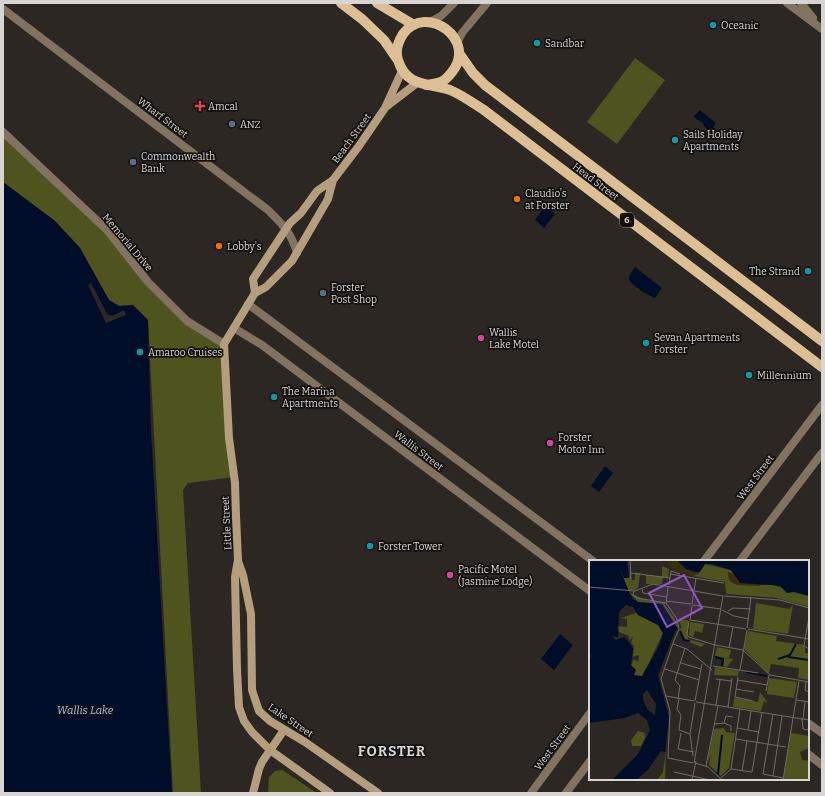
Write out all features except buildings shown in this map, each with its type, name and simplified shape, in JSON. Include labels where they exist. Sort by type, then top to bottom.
[{"type":"main road","points":[[341,3],[362,19],[384,40],[397,59],[402,71]]},
{"type":"main road","points":[[377,3],[414,25]]},
{"type":"main road","points":[[397,59],[400,39],[405,32],[414,25],[430,22]]},
{"type":"main road","name":"6","points":[[402,71],[408,77],[421,84],[441,82],[455,69],[458,62],[459,53],[457,43],[452,33],[442,26],[430,22]]},
{"type":"main road","name":"Head Street","points":[[459,53],[473,73],[485,85],[822,341]]},
{"type":"main road","name":"Head Street","points":[[421,84],[450,90],[465,97],[484,110],[822,367]]},
{"type":"street","points":[[430,22],[441,16],[454,3]]},
{"type":"street","points":[[457,43],[462,33],[486,3]]},
{"type":"street","points":[[787,3],[821,28]]},
{"type":"street","points":[[801,3],[821,28]]},
{"type":"street","name":"Wharf Street","points":[[3,8],[268,210],[286,229],[292,238],[297,253]]},
{"type":"street","name":"Beach Street","points":[[286,229],[317,191],[333,180],[385,108],[402,71]]},
{"type":"street","name":"Beach Street","points":[[385,108],[421,84]]},
{"type":"street","name":"Memorial Drive","points":[[3,132],[107,230],[148,282],[187,321],[224,344]]},
{"type":"street","name":"Beach Street","points":[[297,253],[328,199],[333,180]]},
{"type":"street","points":[[255,293],[253,280],[286,229]]},
{"type":"street","points":[[224,344],[255,293],[266,287],[277,277],[292,261],[297,253]]},
{"type":"street","name":"Wallis Street","points":[[248,304],[592,560]]},
{"type":"street","name":"Wallis Street","points":[[234,328],[262,345],[589,590]]},
{"type":"street","name":"Little Street","points":[[224,344],[229,438],[235,483],[238,560],[234,577],[239,707],[244,721],[252,732],[270,750]]},
{"type":"street","name":"West Street","points":[[705,560],[822,405]]},
{"type":"street","points":[[741,560],[822,453]]},
{"type":"street","name":"Lake Street","points":[[238,560],[243,575],[251,614],[252,690],[259,711],[284,730],[305,742],[378,793]]},
{"type":"street","name":"West Street","points":[[531,793],[589,714]]},
{"type":"street","points":[[809,724],[822,733]]},
{"type":"street","points":[[253,793],[259,769],[284,730]]},
{"type":"street","points":[[270,750],[330,793]]},
{"type":"street","points":[[809,755],[822,765]]},
{"type":"street","points":[[566,793],[589,761]]},
{"type":"green space","points":[[635,58],[665,80],[617,144],[587,122]]},
{"type":"green space","points":[[3,132],[54,178],[187,321],[224,344],[234,477],[188,483],[183,490],[201,793],[173,793],[148,320],[133,305],[119,306],[109,300],[80,248],[55,221],[3,182]]},
{"type":"green space","points":[[282,770],[317,793],[268,793],[269,777],[275,771]]},
{"type":"water","points":[[700,110],[716,123],[713,128],[708,130],[703,123],[696,119],[694,116]]},
{"type":"water","name":"Wallis Lake","points":[[3,182],[55,221],[80,248],[109,300],[119,306],[133,305],[148,320],[151,432],[172,793],[3,793]]},
{"type":"water","points":[[545,206],[555,214],[544,228],[535,220]]},
{"type":"water","points":[[635,267],[662,288],[655,298],[635,286],[629,280],[629,276]]},
{"type":"water","points":[[605,466],[613,473],[599,492],[591,486]]},
{"type":"water","points":[[560,634],[573,645],[554,670],[541,659]]},
{"type":"pier","points":[[91,283],[107,314],[112,316],[124,310],[126,315],[106,323],[88,285]]},
{"type":"place","name":"Oceanic","points":[[713,25]]},
{"type":"place","name":"Sandbar","points":[[537,43]]},
{"type":"place","name":"Amcal","points":[[200,106]]},
{"type":"place","name":"ANZ","points":[[232,124]]},
{"type":"place","name":"Sails Holiday Apartments","points":[[675,140]]},
{"type":"place","name":"Commonwealth Bank","points":[[133,162]]},
{"type":"place","name":"Claudio's at Forster","points":[[517,199]]},
{"type":"place","name":"Lobby's","points":[[219,246]]},
{"type":"place","name":"The Strand","points":[[808,271]]},
{"type":"place","name":"Forster Post Shop","points":[[323,293]]},
{"type":"place","name":"Wallis Lake Motel","points":[[481,338]]},
{"type":"place","name":"Sevan Apartments Forster","points":[[646,343]]},
{"type":"place","name":"Amaroo Cruises","points":[[140,352]]},
{"type":"place","name":"Millennium","points":[[749,375]]},
{"type":"place","name":"The Marina Apartments","points":[[274,397]]},
{"type":"place","name":"Forster Motor Inn","points":[[550,443]]},
{"type":"place","name":"Forster Tower","points":[[370,546]]},
{"type":"place","name":"Pacific Motel (Jasmine Lodge)","points":[[450,575]]},
{"type":"district","name":"FORSTER","points":[[392,751]]}]
